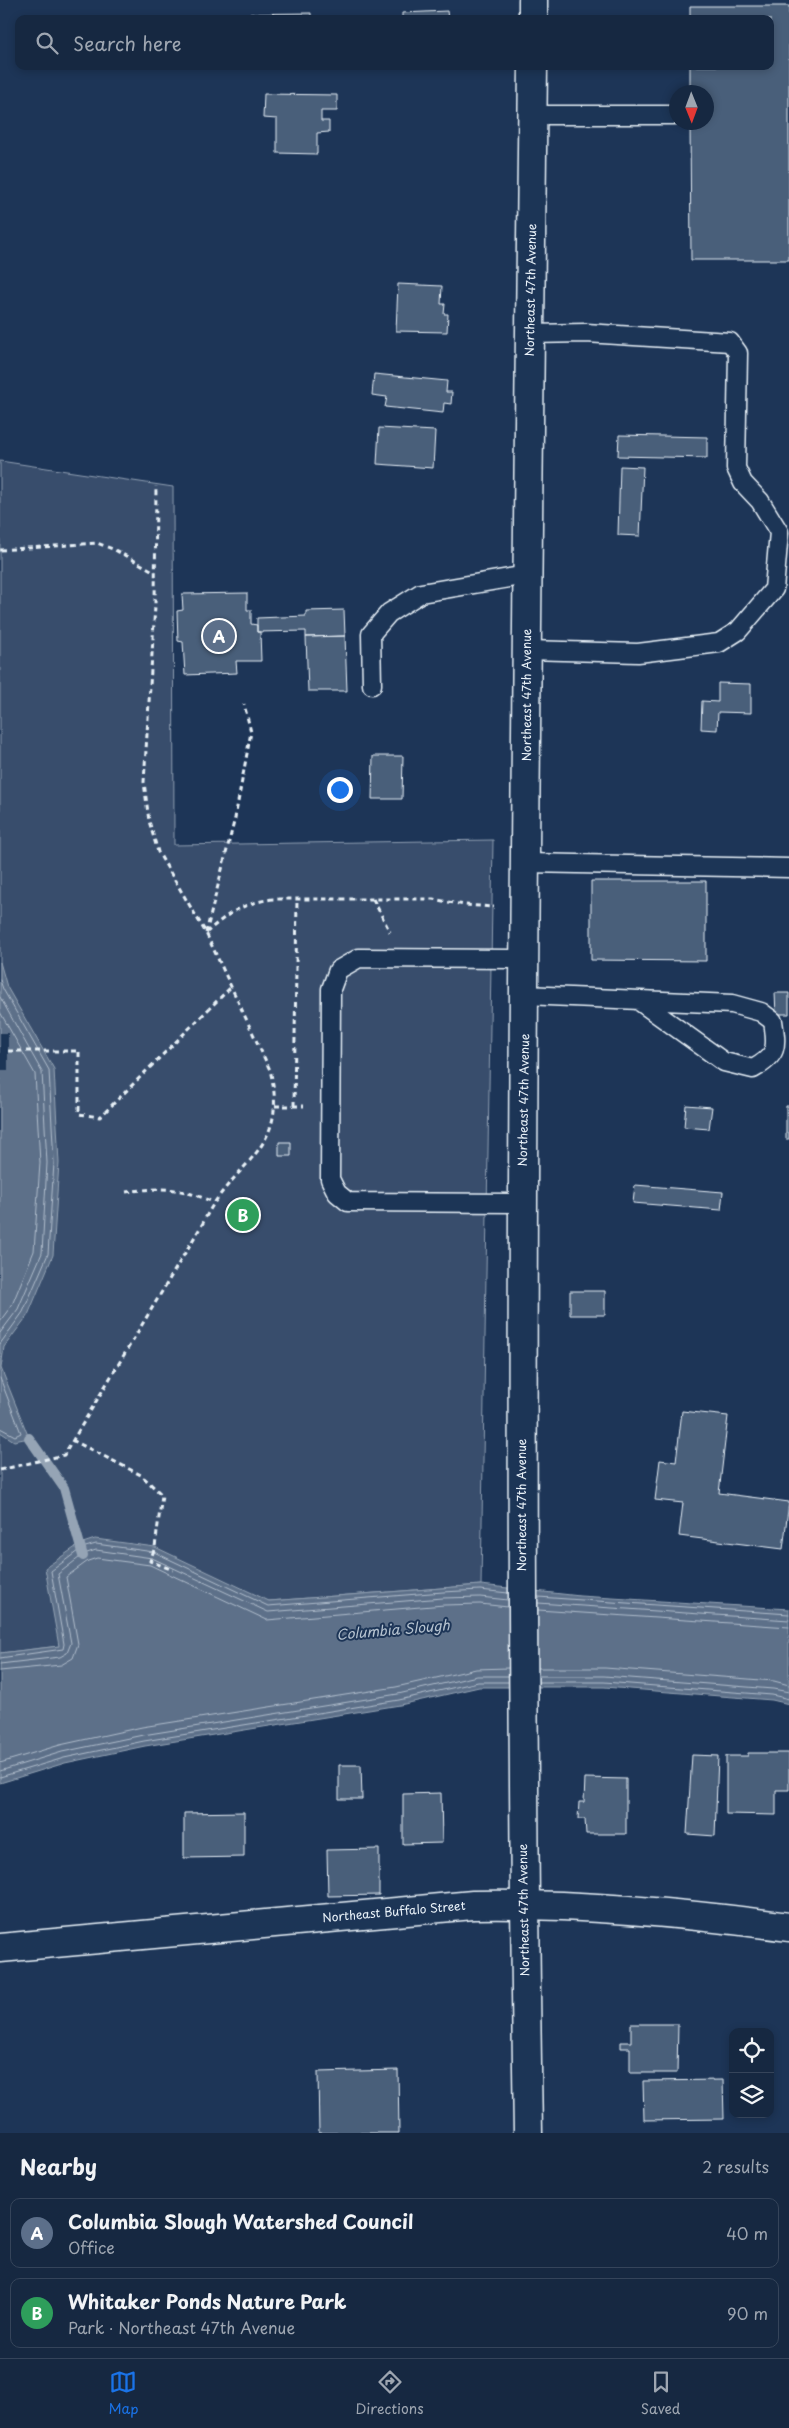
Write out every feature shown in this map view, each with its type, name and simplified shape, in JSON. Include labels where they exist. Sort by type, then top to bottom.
[{"type":"street","points":[[533,0],[533,15]]},
{"type":"street","name":"Northeast 47th Avenue","points":[[528,2133],[522,1720],[522,1548],[527,575],[533,70]]},
{"type":"street","name":"Northeast Buffalo Street","points":[[0,1948],[473,1905],[524,1904],[652,1910],[789,1927]]},
{"type":"lane","points":[[532,115],[669,114]]},
{"type":"lane","points":[[527,650],[638,653],[719,643],[738,631],[774,589],[779,532],[760,501],[744,483],[736,468],[738,353],[730,342],[586,333],[530,334]]},
{"type":"lane","points":[[372,685],[371,634],[389,613],[421,593],[527,575]]},
{"type":"lane","points":[[526,863],[789,868]]},
{"type":"lane","points":[[524,1203],[348,1202],[337,1193],[330,1179],[331,989],[338,970],[359,958],[525,959]]},
{"type":"lane","points":[[525,995],[732,1004],[761,1012],[773,1021],[777,1044],[769,1060],[753,1069],[724,1062],[639,1001]]},
{"type":"path","points":[[0,1470],[64,1454],[203,1222],[213,1202],[254,1156],[271,1131],[274,1118],[275,1088],[270,1070],[206,933],[158,852],[149,821],[144,782],[155,572],[156,486]]},
{"type":"path","points":[[0,550],[97,543],[115,550],[155,572]]},
{"type":"path","points":[[206,933],[235,818],[251,732],[244,704]]},
{"type":"path","points":[[294,1106],[297,899]]},
{"type":"path","points":[[373,899],[403,957]]},
{"type":"path","points":[[206,933],[236,908],[259,900],[433,899],[481,907],[525,906]]},
{"type":"path","points":[[8,1051],[79,1051],[79,1114],[100,1117],[231,987]]},
{"type":"path","points":[[126,1192],[172,1188],[187,1191],[213,1202]]},
{"type":"path","points":[[72,1440],[141,1475],[162,1495],[155,1547],[150,1561],[173,1570]]},
{"type":"shaded area","points":[[0,461],[173,487],[174,845],[493,840],[481,1585],[269,1601],[60,1646],[0,1653]]},
{"type":"water","points":[[0,962],[7,987],[54,1069],[59,1163],[53,1255],[28,1315],[4,1347],[1,1368],[29,1438],[14,1441],[0,1432]]},
{"type":"water","name":"Columbia Slough","points":[[95,1539],[155,1547],[269,1601],[481,1585],[580,1596],[789,1609],[789,1704],[772,1700],[604,1687],[479,1687],[400,1705],[145,1746],[65,1763],[0,1783],[0,1653],[59,1646],[45,1568],[80,1544]]},
{"type":"pier","points":[[0,1033],[8,1033],[8,1070],[0,1070]]},
{"type":"building","points":[[690,6],[789,6],[789,260],[691,260],[690,130],[714,130],[714,85],[690,85],[690,70],[774,70],[774,15],[690,15]]},
{"type":"building","points":[[447,11],[448,15],[402,15],[402,13]]},
{"type":"building","points":[[311,13],[311,15],[223,15]]},
{"type":"building","points":[[264,94],[337,95],[337,111],[321,111],[321,121],[329,121],[329,132],[317,133],[317,154],[277,153],[277,119],[263,118]]},
{"type":"building","points":[[398,284],[442,286],[441,304],[445,304],[444,314],[448,314],[447,332],[396,331]]},
{"type":"building","points":[[374,374],[447,381],[446,392],[452,392],[451,404],[444,403],[443,413],[385,407],[387,397],[372,395]]},
{"type":"building","points":[[379,428],[435,431],[433,468],[377,464]]},
{"type":"building","points":[[619,435],[707,437],[707,458],[618,456]]},
{"type":"building","points":[[620,466],[643,467],[640,536],[618,535]]},
{"type":"building","points":[[247,593],[247,610],[251,610],[251,624],[257,625],[257,632],[260,632],[261,661],[236,661],[237,673],[185,675],[183,642],[178,641],[177,611],[183,610],[182,594]]},
{"type":"building","points":[[344,610],[345,636],[306,637],[306,631],[257,632],[257,618],[306,616],[306,611]]},
{"type":"building","points":[[345,636],[347,691],[308,691],[306,637]]},
{"type":"building","points":[[718,683],[751,684],[751,713],[718,712],[717,730],[701,729],[702,701],[718,702]]},
{"type":"building","points":[[373,756],[403,756],[402,799],[372,799]]},
{"type":"building","points":[[591,881],[706,881],[706,961],[591,960]]},
{"type":"building","points":[[775,993],[789,993],[789,1014],[776,1014]]},
{"type":"building","points":[[686,1105],[712,1107],[709,1129],[684,1127]]},
{"type":"building","points":[[786,1106],[789,1106],[789,1139],[786,1139]]},
{"type":"building","points":[[279,1142],[291,1142],[291,1156],[279,1156]]},
{"type":"building","points":[[635,1185],[723,1192],[721,1210],[633,1203]]},
{"type":"building","points":[[570,1291],[605,1291],[605,1315],[570,1315]]},
{"type":"building","points":[[682,1411],[728,1416],[719,1493],[789,1502],[783,1549],[679,1536],[683,1503],[655,1500],[660,1460],[676,1462]]},
{"type":"building","points":[[748,1753],[789,1753],[789,1790],[776,1790],[776,1815],[726,1814],[726,1756],[748,1756]]},
{"type":"building","points":[[692,1755],[718,1756],[715,1836],[687,1834]]},
{"type":"building","points":[[339,1765],[361,1765],[362,1799],[339,1799]]},
{"type":"building","points":[[585,1778],[626,1779],[626,1834],[586,1834],[585,1819],[578,1819],[579,1802],[584,1802]]},
{"type":"building","points":[[441,1793],[442,1843],[403,1844],[403,1794]]},
{"type":"building","points":[[244,1812],[244,1857],[184,1858],[184,1813]]},
{"type":"building","points":[[379,1849],[379,1895],[328,1896],[327,1850]]},
{"type":"building","points":[[631,2024],[678,2024],[677,2073],[630,2073],[630,2048],[621,2048],[621,2042],[631,2042]]},
{"type":"building","points":[[398,2070],[399,2133],[319,2133],[318,2072]]},
{"type":"building","points":[[723,2080],[724,2119],[644,2120],[643,2081]]},
{"type":"waterway","points":[[29,1438],[64,1488],[83,1556]]},
{"type":"place","name":"Columbia Slough Watershed Council","points":[[219,636]]},
{"type":"place","name":"Whitaker Ponds Nature Park","points":[[243,1215]]}]
